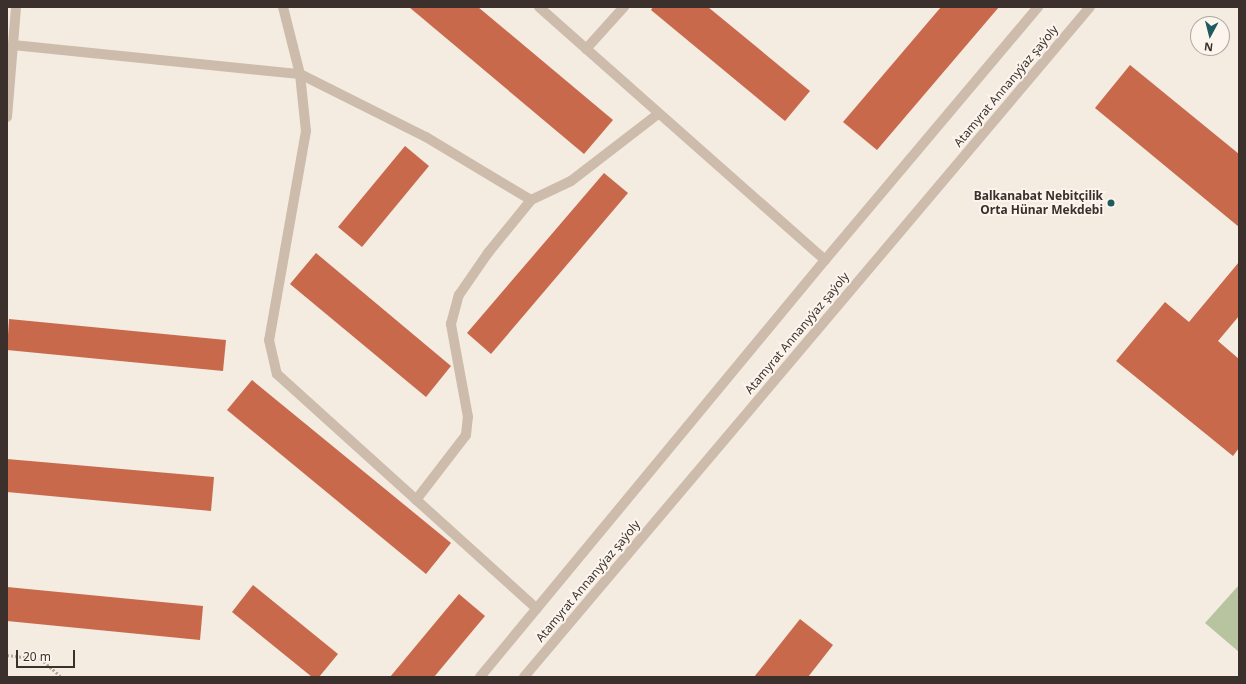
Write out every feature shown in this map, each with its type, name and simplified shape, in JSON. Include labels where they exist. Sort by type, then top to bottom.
[{"type":"street","points":[[7,117],[16,7]]},
{"type":"street","points":[[283,7],[300,74],[306,131],[269,340],[277,374],[537,609]]},
{"type":"street","points":[[539,7],[658,114],[825,260]]},
{"type":"street","points":[[586,49],[624,7]]},
{"type":"street","name":"Atamyrat Annanyýaz şaýoly","points":[[480,677],[825,260],[1038,7]]},
{"type":"street","name":"Atamyrat Annanyýaz şaýoly","points":[[524,677],[1090,7]]},
{"type":"street","points":[[13,45],[300,74],[426,137],[531,200]]},
{"type":"street","points":[[416,500],[466,434],[468,417],[450,324],[459,295],[488,253],[531,200],[571,181],[658,114]]},
{"type":"path","points":[[7,655],[41,660],[62,677]]},
{"type":"green space","points":[[1239,585],[1239,652],[1205,623]]},
{"type":"building","points":[[409,7],[478,7],[613,120],[584,154]]},
{"type":"building","points":[[653,7],[708,7],[810,91],[785,121],[651,10]]},
{"type":"building","points":[[941,7],[999,7],[877,150],[843,122]]},
{"type":"building","points":[[1130,65],[1239,154],[1239,227],[1095,108]]},
{"type":"building","points":[[405,146],[429,166],[362,247],[338,227]]},
{"type":"building","points":[[604,173],[628,193],[491,354],[467,333]]},
{"type":"building","points":[[316,253],[451,366],[426,397],[290,284]]},
{"type":"building","points":[[1239,262],[1239,316],[1218,341],[1239,359],[1239,448],[1233,456],[1116,361],[1165,302],[1189,322]]},
{"type":"building","points":[[9,319],[226,340],[223,371],[7,350]]},
{"type":"building","points":[[252,380],[451,543],[426,574],[227,410]]},
{"type":"building","points":[[7,459],[214,477],[211,511],[7,492]]},
{"type":"building","points":[[253,585],[338,654],[319,677],[312,677],[232,612]]},
{"type":"building","points":[[7,587],[203,606],[200,640],[7,621]]},
{"type":"building","points":[[459,594],[485,616],[434,677],[390,677]]},
{"type":"building","points":[[800,619],[833,645],[808,677],[754,677]]},
{"type":"place","name":"Balkanabat Nebitçilik Orta Hünar Mekdebi","points":[[1111,203]]}]
